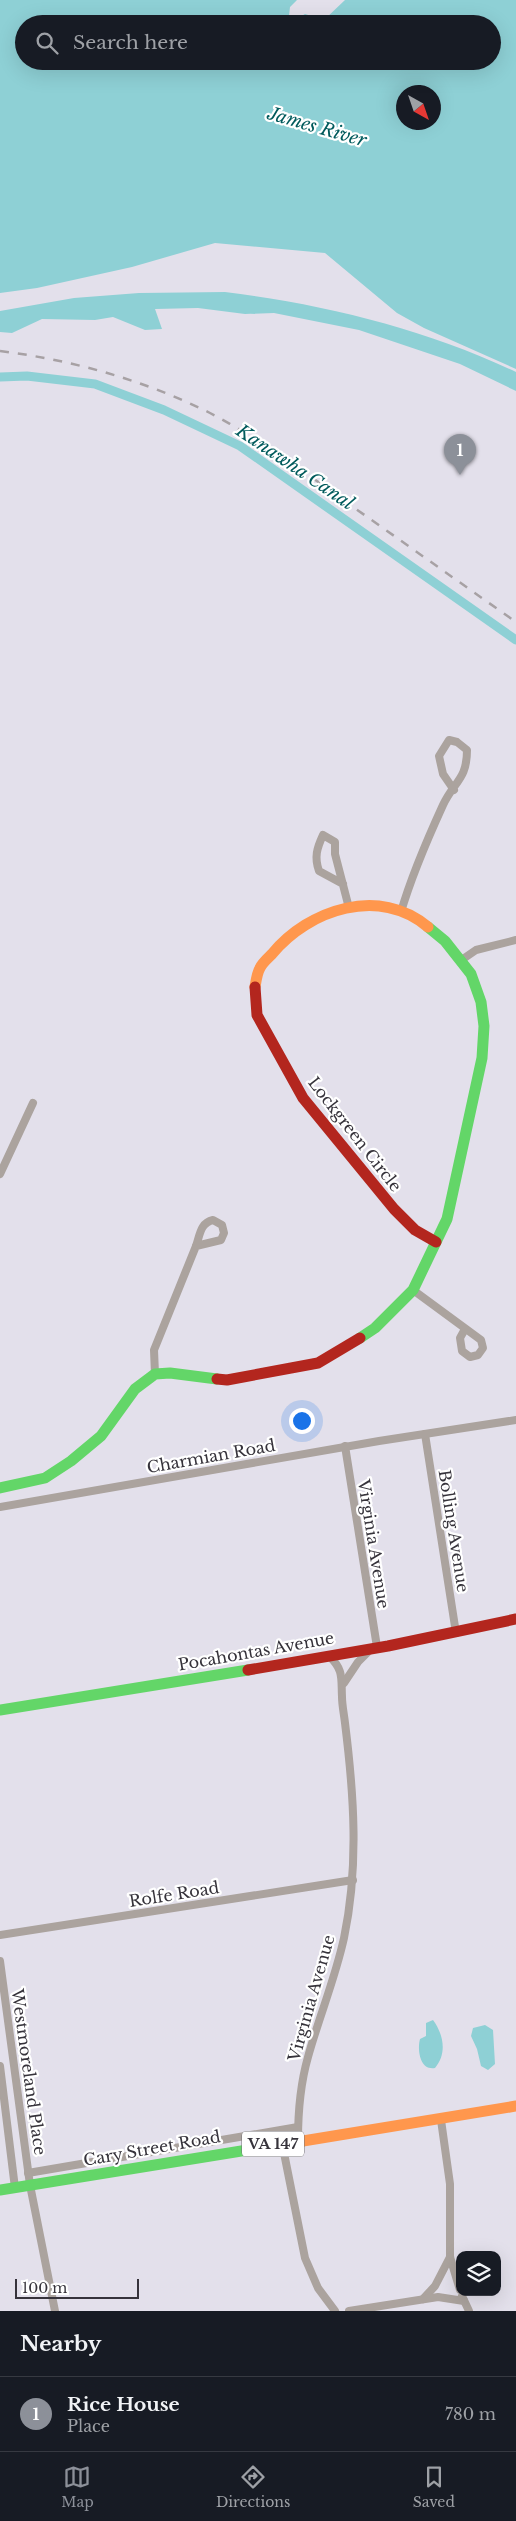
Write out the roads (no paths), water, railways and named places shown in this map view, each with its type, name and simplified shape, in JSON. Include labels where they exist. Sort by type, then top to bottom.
[{"type":"street","points":[[401,912],[419,856],[446,800],[454,790],[467,766],[468,750],[457,742],[449,740],[439,756],[443,774],[454,790]]},
{"type":"street","points":[[342,884],[319,871],[316,862],[317,848],[323,835],[335,842],[335,854],[349,908]]},
{"type":"street","name":"Lockgreen Circle","points":[[154,1374],[165,1373],[227,1380],[318,1363],[338,1353],[375,1328],[413,1290],[436,1242],[447,1219],[482,1058],[484,1026],[481,1002],[471,974],[445,941],[420,920],[392,908],[367,905],[335,910],[302,926],[280,944],[259,969],[255,988],[257,1015],[276,1054],[303,1098],[394,1209],[415,1230],[436,1242]]},
{"type":"street","points":[[460,960],[476,950],[516,940]]},
{"type":"street","points":[[0,1174],[33,1103]]},
{"type":"street","points":[[0,1488],[44,1478],[71,1461],[101,1436],[136,1388],[154,1374],[154,1350],[196,1246]]},
{"type":"street","points":[[413,1290],[465,1328]]},
{"type":"street","name":"Charmian Road","points":[[0,1507],[345,1446],[516,1420]]},
{"type":"street","name":"Bolling Avenue","points":[[425,1434],[456,1633]]},
{"type":"street","name":"Virginia Avenue","points":[[345,1446],[375,1647]]},
{"type":"street","name":"Pocahontas Avenue","points":[[0,1710],[329,1656],[456,1633],[516,1619]]},
{"type":"street","points":[[343,1685],[358,1662],[375,1647]]},
{"type":"street","name":"Virginia Avenue","points":[[298,2140],[300,2096],[307,2059],[336,1970],[353,1880],[354,1813],[342,1696],[343,1685],[341,1670],[329,1656]]},
{"type":"street","name":"Rolfe Road","points":[[0,1935],[353,1880]]},
{"type":"street","name":"Westmoreland Place","points":[[0,1961],[28,2173],[55,2311]]},
{"type":"street","points":[[0,2066],[15,2188]]},
{"type":"street","name":"Cary Street Road","points":[[0,2190],[298,2140],[440,2120],[516,2106]]},
{"type":"street","points":[[440,2120],[450,2184],[450,2257],[456,2277]]},
{"type":"street","points":[[28,2173],[298,2127]]},
{"type":"street","points":[[282,2143],[305,2258],[318,2288],[335,2310],[349,2311],[446,2297],[464,2301]]},
{"type":"street","points":[[422,2299],[435,2286],[450,2257]]},
{"type":"street","points":[[462,2296],[469,2311]]},
{"type":"water","name":"James River","points":[[0,0],[297,0],[290,7],[289,15],[15,15],[15,70],[501,70],[501,15],[329,15],[345,0],[516,0],[516,369],[424,328],[397,313],[325,253],[215,243],[132,267],[37,288],[0,293]]},
{"type":"water","points":[[225,292],[337,311],[374,320],[446,343],[516,372],[516,391],[460,364],[359,330],[274,313],[245,314],[198,308],[155,309],[162,329],[145,330],[113,317],[95,320],[42,319],[12,333],[0,332],[0,311],[74,298],[139,293]]},
{"type":"water","points":[[433,2020],[442,2038],[443,2051],[439,2063],[435,2068],[430,2068],[421,2059],[419,2044],[420,2039],[426,2036],[426,2023]]},
{"type":"water","points":[[485,2025],[493,2030],[495,2064],[488,2070],[481,2066],[477,2049],[471,2036],[473,2028]]},
{"type":"waterway","name":"Kanawha Canal","points":[[0,377],[27,376],[95,384],[164,410],[240,446],[516,640]]},
{"type":"railway","points":[[0,351],[54,360],[107,373],[134,381],[210,413],[280,455],[516,622]]},
{"type":"place","name":"Rice House","points":[[460,475]]}]
